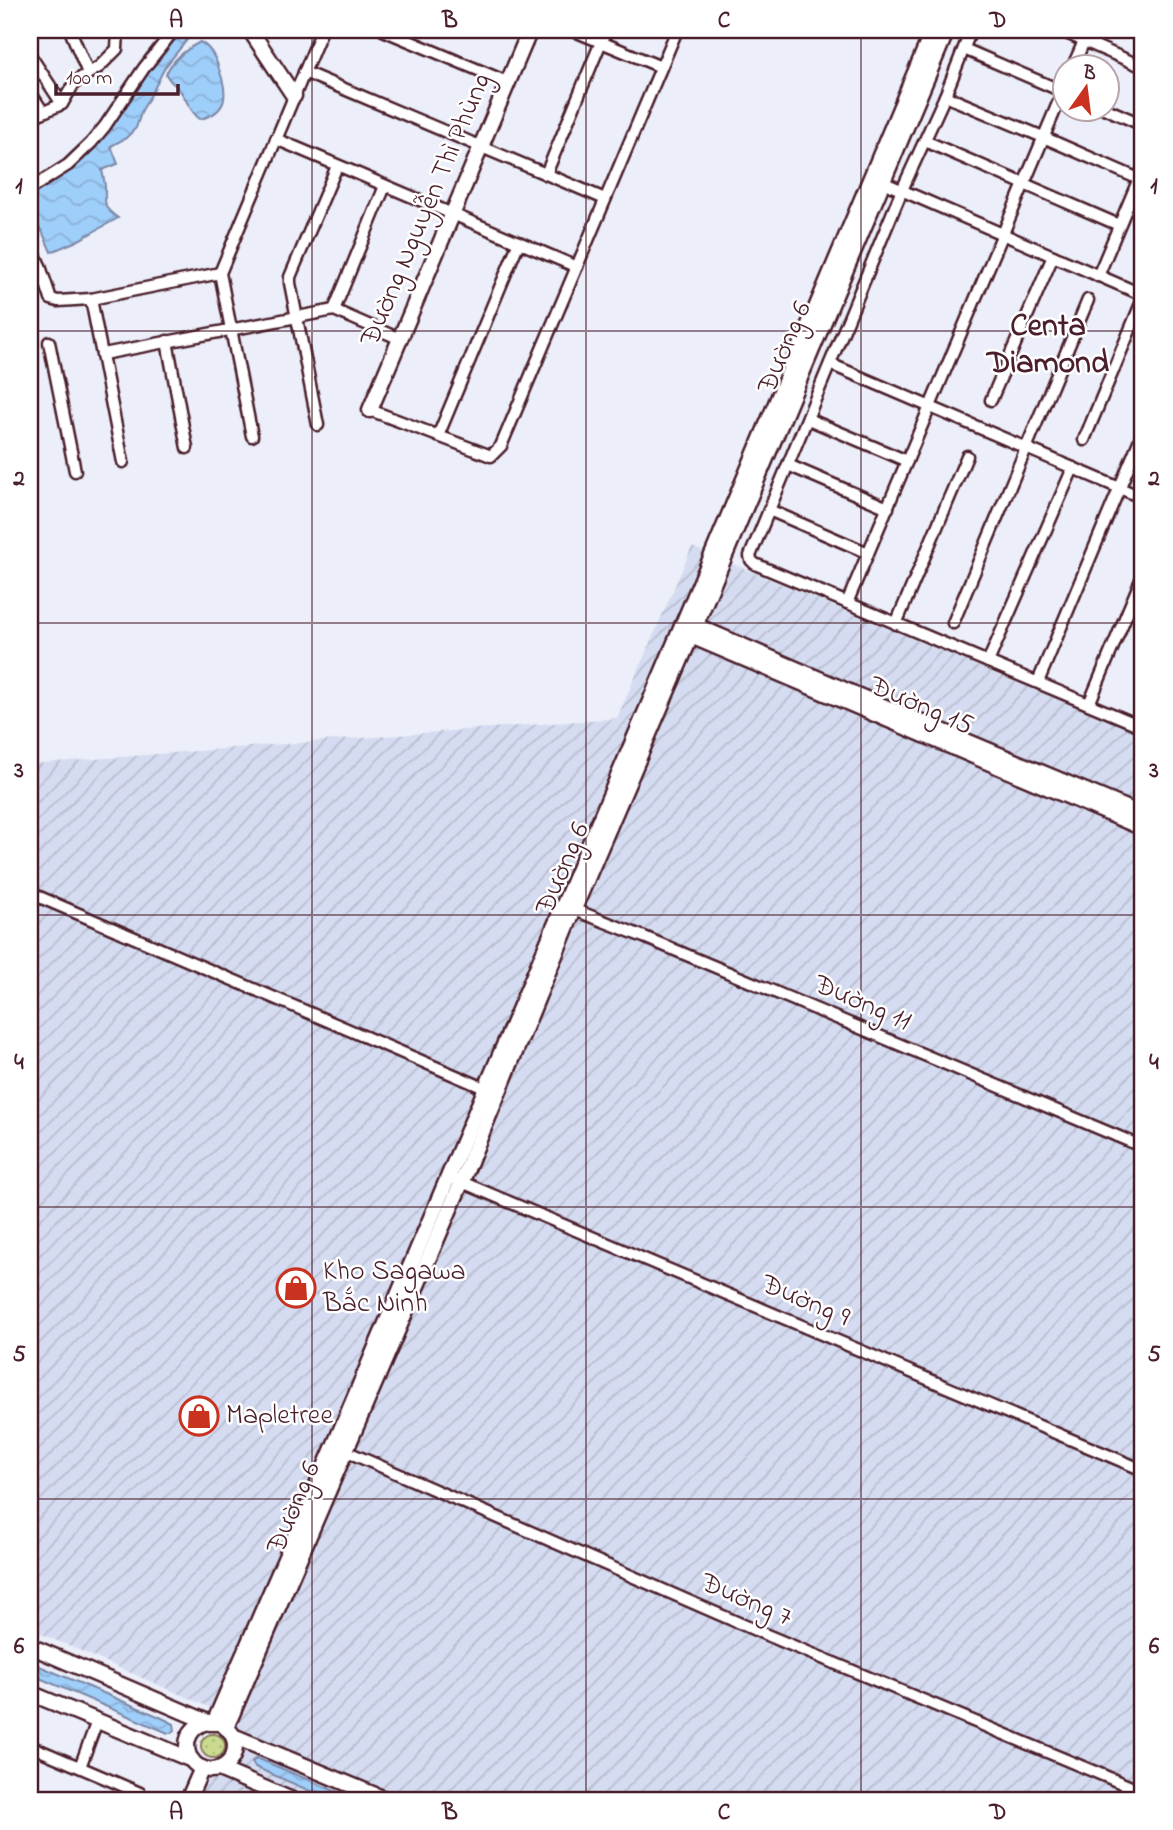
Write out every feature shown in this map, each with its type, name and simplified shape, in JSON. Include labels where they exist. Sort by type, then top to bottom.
[{"type":"main road","points":[[250,30],[294,96]]},
{"type":"main road","name":"Đường Nguyễn Thì Phùng","points":[[370,410],[530,30]]},
{"type":"main road","name":"Đường 6","points":[[877,180],[933,30]]},
{"type":"main road","name":"Đường 6","points":[[221,1727],[877,180],[947,30]]},
{"type":"main road","name":"Đường 15","points":[[688,628],[1143,828]]},
{"type":"main road","name":"Đường 15","points":[[849,697],[1143,815]]},
{"type":"main road","points":[[30,1646],[387,1800]]},
{"type":"main road","points":[[30,1693],[197,1764],[208,1770],[219,1769],[229,1763],[234,1753],[235,1741],[221,1727],[198,1727],[190,1736],[187,1748],[197,1764],[188,1800]]},
{"type":"main road","points":[[219,1769],[292,1800]]},
{"type":"street","points":[[70,30],[88,73]]},
{"type":"street","points":[[30,118],[62,104],[72,85],[99,67],[117,49],[118,30]]},
{"type":"street","points":[[30,189],[68,165],[91,143],[174,30]]},
{"type":"street","points":[[253,436],[220,273],[322,30]]},
{"type":"street","points":[[383,30],[507,82]]},
{"type":"street","points":[[572,30],[662,67]]},
{"type":"street","points":[[546,174],[606,30]]},
{"type":"street","points":[[370,410],[491,456],[501,446],[677,30]]},
{"type":"street","points":[[971,30],[751,551],[751,560],[895,624],[1143,727]]},
{"type":"street","points":[[1059,30],[1143,66]]},
{"type":"street","points":[[1079,52],[1088,30]]},
{"type":"street","points":[[964,49],[1050,85]]},
{"type":"street","points":[[30,55],[62,104]]},
{"type":"street","points":[[304,72],[605,199]]},
{"type":"street","points":[[30,92],[43,112]]},
{"type":"street","points":[[945,96],[1139,179]]},
{"type":"street","points":[[1120,115],[1143,125]]},
{"type":"street","points":[[848,603],[1050,122]]},
{"type":"street","points":[[276,139],[577,267]]},
{"type":"street","points":[[925,141],[1119,225]]},
{"type":"street","points":[[318,425],[290,277],[337,166]]},
{"type":"street","points":[[1098,276],[1143,169]]},
{"type":"street","points":[[877,180],[1143,297],[1084,440]]},
{"type":"street","points":[[334,310],[386,186]]},
{"type":"street","points":[[438,436],[519,242]]},
{"type":"street","points":[[30,243],[35,268],[51,299],[58,301],[91,299],[220,273]]},
{"type":"street","points":[[991,400],[1053,256]]},
{"type":"street","points":[[91,299],[123,461]]},
{"type":"street","points":[[953,623],[1088,300]]},
{"type":"street","points":[[103,354],[334,310],[400,339]]},
{"type":"street","points":[[167,341],[187,448]]},
{"type":"street","points":[[49,342],[75,471]]},
{"type":"street","points":[[830,364],[1143,498]]},
{"type":"street","points":[[808,419],[907,461]]},
{"type":"street","points":[[1038,682],[1143,432]]},
{"type":"street","points":[[895,624],[967,456]]},
{"type":"street","points":[[788,465],[888,508]]},
{"type":"street","points":[[988,662],[1073,468]]},
{"type":"street","points":[[769,510],[868,553]]},
{"type":"street","points":[[1089,704],[1143,575]]},
{"type":"street","points":[[30,893],[492,1091]]},
{"type":"street","name":"Đường 11","points":[[569,907],[1143,1147]]},
{"type":"street","name":"Đường 9","points":[[455,1179],[1143,1470]]},
{"type":"street","name":"Đường 7","points":[[340,1449],[742,1625],[1143,1791]]},
{"type":"street","points":[[80,1767],[97,1721]]},
{"type":"street","points":[[30,1746],[140,1793]]},
{"type":"shaded area","points":[[692,547],[1143,735],[1143,1800],[198,1800],[232,1717],[30,1629],[30,764],[617,718]]},
{"type":"green space","points":[[213,1734],[224,1741],[225,1746],[218,1757],[213,1758],[202,1751],[201,1746],[208,1735]]},
{"type":"water","points":[[178,30],[195,30],[165,67],[142,110],[136,128],[126,138],[111,146],[118,164],[102,170],[106,205],[118,218],[51,252],[42,231],[30,217],[30,195],[67,172],[94,146]]},
{"type":"water","points":[[200,42],[210,50],[216,61],[225,94],[216,112],[200,119],[166,74],[180,55]]},
{"type":"water","points":[[30,1662],[160,1717],[174,1724],[175,1731],[168,1733],[30,1674]]},
{"type":"water","points":[[256,1758],[356,1800],[331,1800],[255,1767],[252,1762]]},
{"type":"place","name":"Kho Sagawa Bắc Ninh","points":[[296,1288]]},
{"type":"place","name":"Mapletree","points":[[199,1416]]},
{"type":"district","name":"Centa Diamond","points":[[1048,346]]}]
